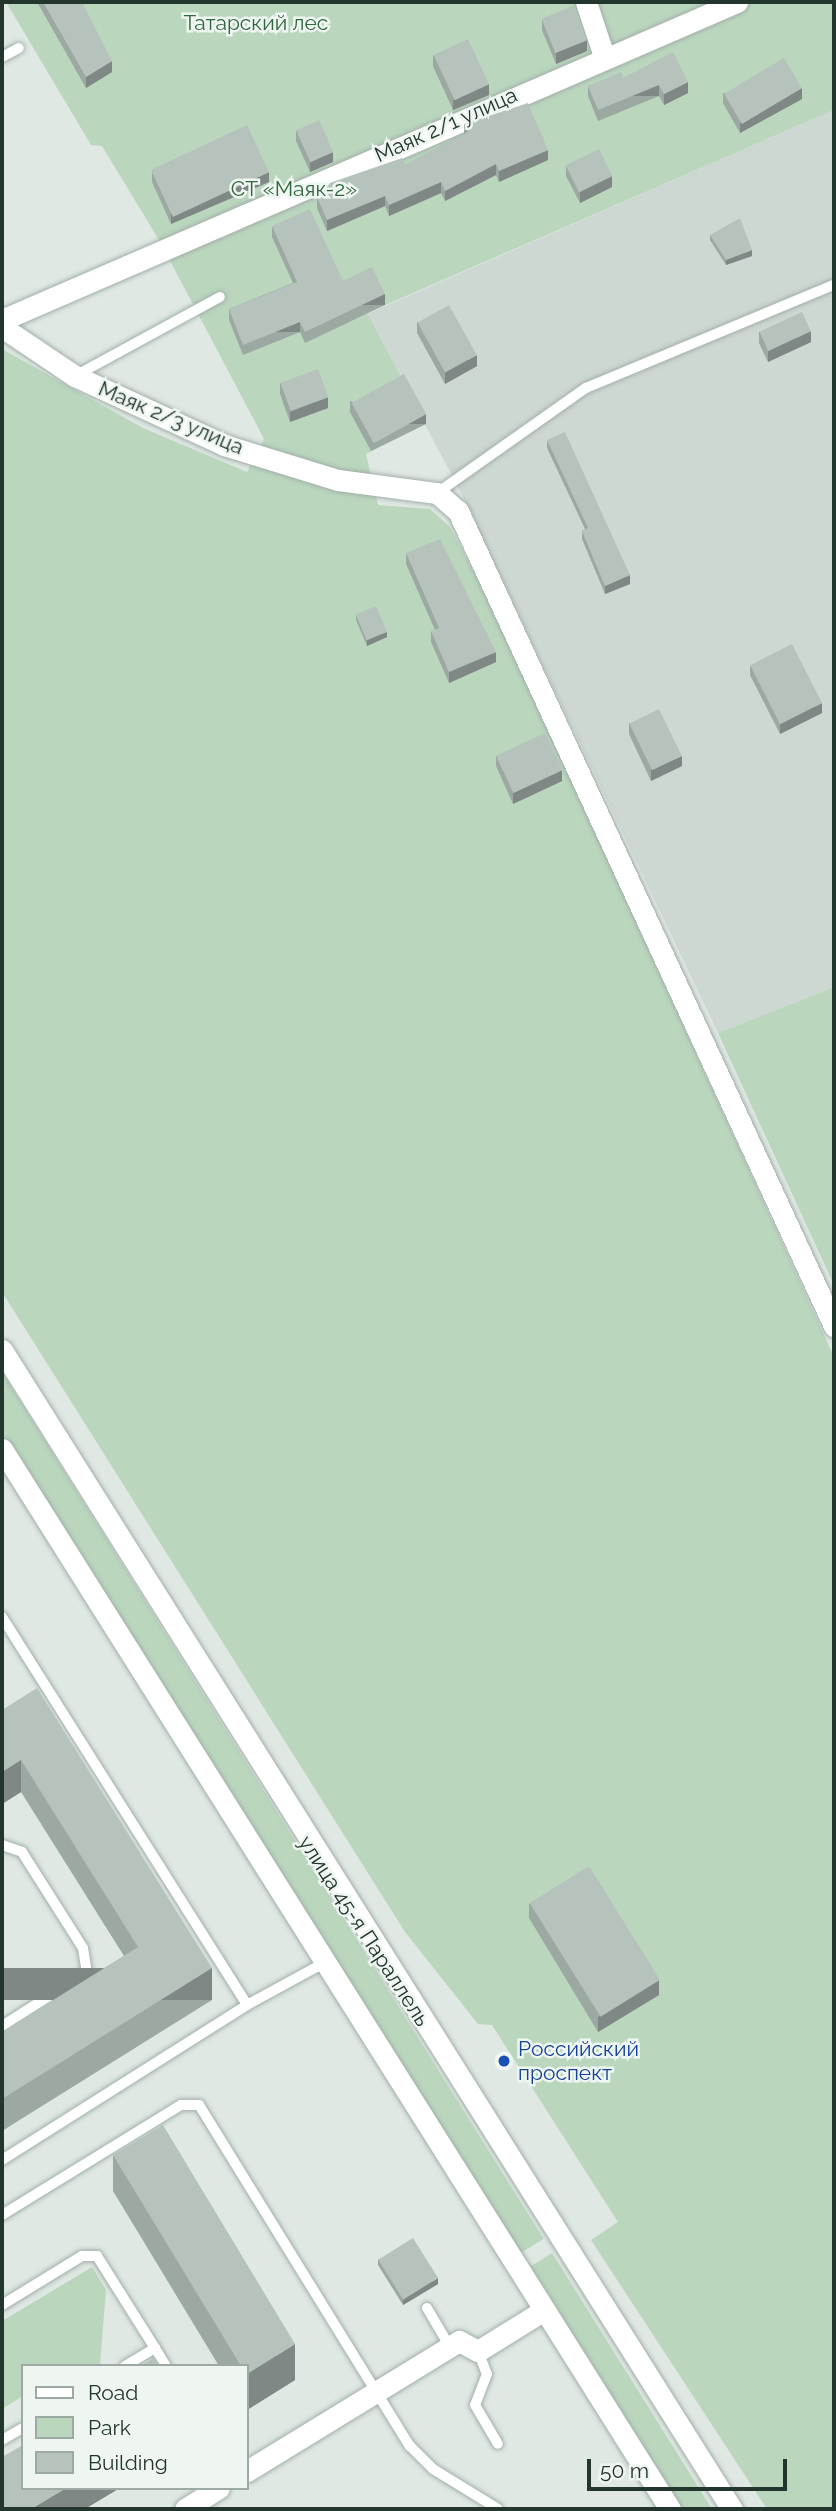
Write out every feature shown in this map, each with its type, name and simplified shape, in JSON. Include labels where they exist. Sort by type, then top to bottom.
[{"type":"street","points":[[586,2],[604,56]]},
{"type":"street","name":"Маяк 2/1 улица","points":[[2,320],[604,56],[737,2]]},
{"type":"street","name":"Маяк 2/3 улица","points":[[2,327],[75,376],[224,445],[338,480],[437,493]]},
{"type":"street","points":[[437,493],[458,511],[834,1326]]},
{"type":"street","name":"улица 45-я Параллель","points":[[2,1350],[732,2509]]},
{"type":"street","points":[[2,1449],[324,1964],[670,2509]]},
{"type":"street","points":[[248,2470],[450,2347],[464,2340],[478,2351],[544,2310]]},
{"type":"street","points":[[193,2499],[214,2490]]},
{"type":"lane","points":[[2,57],[19,48]]},
{"type":"lane","points":[[437,493],[586,388],[834,285]]},
{"type":"lane","points":[[75,376],[219,297]]},
{"type":"lane","points":[[2,1617],[247,2005]]},
{"type":"lane","points":[[34,1692],[45,1685]]},
{"type":"lane","points":[[2,1845],[22,1852],[83,1948],[87,1972],[2,2026]]},
{"type":"lane","points":[[2,2160],[247,2005],[324,1964]]},
{"type":"lane","points":[[2,2215],[181,2105],[199,2105],[421,2459],[498,2509]]},
{"type":"lane","points":[[2,2305],[90,2254],[103,2262],[165,2364]]},
{"type":"lane","points":[[427,2308],[450,2347]]},
{"type":"lane","points":[[128,2364],[155,2348]]},
{"type":"lane","points":[[478,2351],[487,2374],[475,2405],[498,2444]]},
{"type":"lane","points":[[2,2440],[21,2429]]},
{"type":"shaded area","points":[[834,110],[834,987],[718,1033],[460,491],[367,314]]},
{"type":"green space","points":[[6,2],[834,2],[834,110],[367,313],[426,424],[366,454],[378,505],[430,509],[450,527],[496,614],[834,1357],[834,2509],[767,2509],[591,2240],[618,2222],[492,2025],[478,2024],[405,1932],[2,1292],[2,349],[143,428],[247,472],[264,439],[159,240],[102,146],[91,145]]},
{"type":"green space","points":[[834,987],[834,1285],[718,1033]]},
{"type":"green space","points":[[2,1372],[544,2239],[506,2262],[2,1455]]},
{"type":"green space","points":[[552,2253],[712,2509],[682,2509],[531,2266]]},
{"type":"green space","points":[[92,2267],[106,2290],[100,2364],[21,2364],[21,2397],[2,2409],[2,2321]]},
{"type":"building","points":[[43,2],[82,2],[112,61],[86,77]]},
{"type":"building","points":[[573,6],[587,40],[555,53],[541,19]]},
{"type":"building","points":[[468,39],[489,84],[455,100],[434,55]]},
{"type":"building","points":[[673,52],[688,82],[664,94],[659,85],[598,110],[588,86],[621,72],[623,78]]},
{"type":"building","points":[[784,58],[802,88],[742,124],[724,94]]},
{"type":"building","points":[[528,103],[548,150],[499,171],[496,164],[445,191],[441,182],[389,205],[385,196],[327,220],[317,197],[324,194],[321,186],[402,158],[405,165],[468,132],[464,124]]},
{"type":"building","points":[[319,120],[333,152],[310,162],[296,130]]},
{"type":"building","points":[[247,125],[269,172],[173,217],[151,170]]},
{"type":"building","points":[[599,149],[612,176],[579,192],[566,165]]},
{"type":"building","points":[[310,209],[343,281],[372,267],[385,294],[305,332],[300,322],[243,345],[229,309],[297,282],[272,226]]},
{"type":"building","points":[[740,218],[752,250],[726,260],[710,235]]},
{"type":"building","points":[[449,305],[477,355],[445,372],[418,322]]},
{"type":"building","points":[[802,312],[811,331],[768,351],[759,332]]},
{"type":"building","points":[[318,369],[328,397],[291,411],[280,383]]},
{"type":"building","points":[[404,374],[426,414],[374,443],[352,403]]},
{"type":"building","points":[[565,432],[630,575],[605,586],[582,531],[588,528],[547,440]]},
{"type":"building","points":[[440,539],[496,652],[449,672],[431,631],[439,628],[406,553]]},
{"type":"building","points":[[376,606],[387,632],[367,640],[356,615]]},
{"type":"building","points":[[792,644],[822,703],[780,724],[750,665]]},
{"type":"building","points":[[659,709],[682,756],[652,770],[629,723]]},
{"type":"building","points":[[545,733],[562,770],[513,793],[496,756]]},
{"type":"building","points":[[37,1688],[212,1968],[2,2099],[2,2032],[138,1947],[21,1760],[2,1772],[2,1710]]},
{"type":"building","points":[[589,1866],[660,1980],[601,2017],[530,1903]]},
{"type":"building","points":[[163,2125],[295,2344],[248,2373],[248,2364],[240,2364],[113,2155]]},
{"type":"building","points":[[413,2238],[438,2278],[403,2300],[378,2260]]},
{"type":"building","points":[[155,2357],[160,2364],[144,2364]]},
{"type":"building","points":[[21,2446],[21,2490],[63,2490],[31,2509],[2,2509],[2,2457]]},
{"type":"place","name":"Российский проспект","points":[[504,2061]]},
{"type":"park label","name":"Татарский лес","points":[[256,23]]},
{"type":"park label","name":"СТ «Маяк-2»","points":[[294,189]]}]
